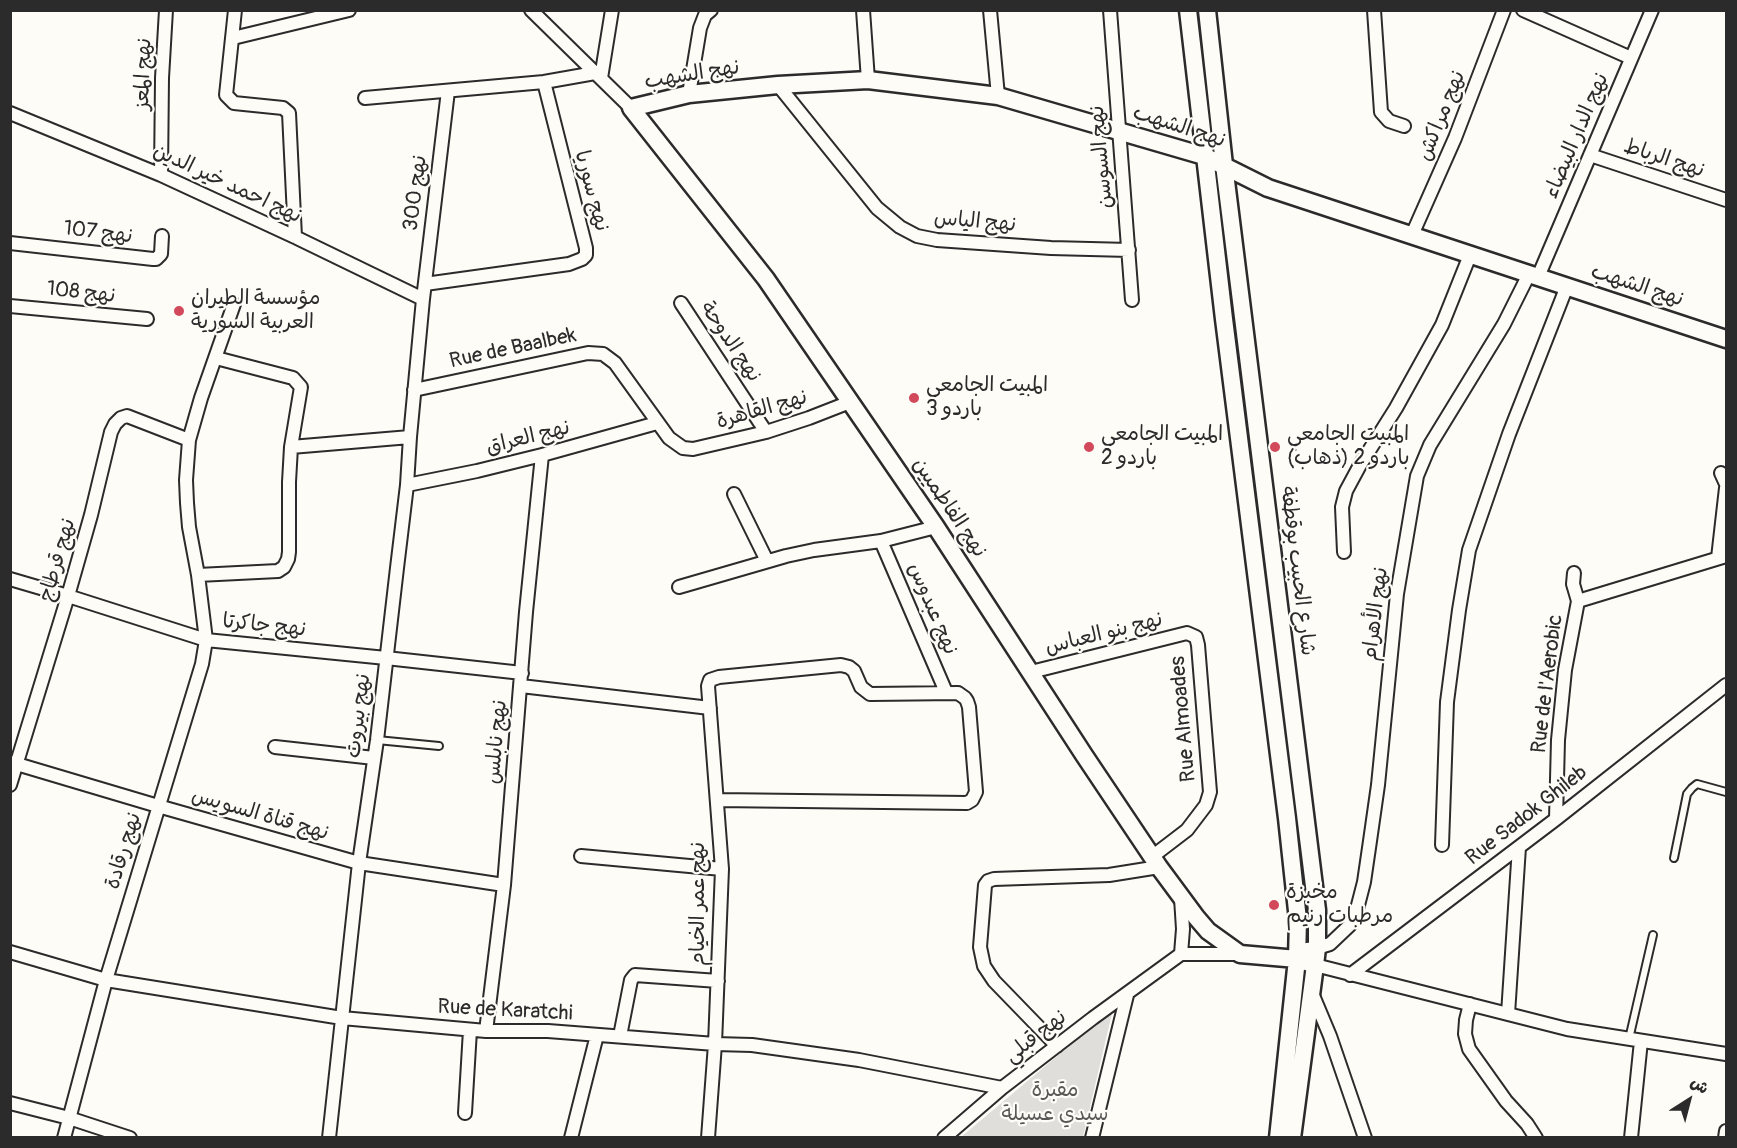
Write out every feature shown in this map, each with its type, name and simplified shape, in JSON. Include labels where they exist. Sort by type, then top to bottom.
[{"type":"street","name":"نهج المعز","points":[[161,175],[162,78],[166,10]]},
{"type":"street","points":[[235,10],[226,95],[234,103],[283,108],[289,113],[295,237]]},
{"type":"street","points":[[233,38],[349,10]]},
{"type":"street","points":[[531,10],[632,108]]},
{"type":"street","points":[[598,75],[612,10]]},
{"type":"street","points":[[689,94],[700,28],[705,15],[711,10]]},
{"type":"street","points":[[863,10],[868,80]]},
{"type":"street","points":[[990,10],[998,96]]},
{"type":"street","name":"نهج السوسن","points":[[1110,10],[1132,300]]},
{"type":"street","name":"شارع الحبيب بوقطفة","points":[[1188,10],[1298,920],[1297,955],[1278,1137]]},
{"type":"street","name":"شارع الحبيب بوقطفة","points":[[1207,10],[1224,165],[1317,910],[1316,957],[1292,1137]]},
{"type":"street","points":[[1374,10],[1381,112],[1389,121],[1404,126]]},
{"type":"street","name":"نهج مراكش","points":[[1412,235],[1455,138],[1504,10]]},
{"type":"street","points":[[1522,10],[1631,58]]},
{"type":"street","name":"نهج الدار البيضاء","points":[[1534,276],[1590,155],[1652,10]]},
{"type":"street","points":[[365,98],[598,75]]},
{"type":"street","name":"نهج الشهب","points":[[632,108],[689,94],[778,85],[868,80],[998,96],[1204,156],[1268,188],[1726,339]]},
{"type":"street","name":"نهج سوريا","points":[[425,284],[569,264],[586,255],[544,82]]},
{"type":"street","name":"نهج الياس","points":[[778,85],[877,208],[900,227],[917,236],[937,240],[1051,248],[1129,250]]},
{"type":"street","name":"نهج 300","points":[[423,299],[448,91]]},
{"type":"street","name":"نهج الفاطميين","points":[[632,108],[766,279],[936,527],[1084,755],[1181,898],[1208,931],[1240,954]]},
{"type":"street","name":"نهج احمد خير الدين","points":[[10,113],[161,175],[423,299]]},
{"type":"street","name":"نهج الرباط","points":[[1590,155],[1726,200]]},
{"type":"street","name":"نهج 107","points":[[10,243],[156,259],[160,254],[162,236]]},
{"type":"street","points":[[1344,552],[1342,507],[1346,491],[1442,325],[1470,255]]},
{"type":"street","name":"نهج الأهرام","points":[[1316,957],[1350,925],[1356,913],[1364,882],[1378,785],[1397,594],[1417,476],[1430,445],[1534,276]]},
{"type":"street","points":[[1442,845],[1447,702],[1469,550],[1509,434],[1566,286]]},
{"type":"street","name":"نهج بيروت","points":[[328,1137],[358,862],[377,740],[407,485],[423,299]]},
{"type":"street","name":"نهج الدوحة","points":[[681,303],[766,432]]},
{"type":"street","name":"نهج رقادة","points":[[64,1137],[106,980],[202,664],[206,640],[187,503],[189,440],[201,398],[234,304]]},
{"type":"street","name":"نهج 108","points":[[10,306],[147,319]]},
{"type":"street","name":"Rue de Baalbek","points":[[414,390],[588,353],[598,353],[608,356],[615,363],[657,423],[669,438],[683,448]]},
{"type":"street","points":[[198,575],[278,571],[284,567],[289,552],[291,447],[301,387],[293,378],[216,358]]},
{"type":"street","name":"نهج القاهرة","points":[[683,448],[693,449],[766,432],[850,402]]},
{"type":"street","name":"نهج قرطاج","points":[[10,785],[13,762],[68,596],[115,424],[127,416],[189,440]]},
{"type":"street","name":"نهج العراق","points":[[407,485],[542,455],[657,423]]},
{"type":"street","points":[[291,447],[410,438]]},
{"type":"street","name":"نهج نابلس","points":[[486,1031],[504,885],[526,612],[542,455]]},
{"type":"street","points":[[1722,557],[1725,482]]},
{"type":"street","points":[[734,494],[767,561]]},
{"type":"street","points":[[679,587],[767,561],[814,550],[881,541],[936,527]]},
{"type":"street","name":"نهج عبدوس","points":[[881,541],[946,693]]},
{"type":"street","name":"Rue de l'Aerobic","points":[[1556,819],[1558,740],[1565,670],[1578,601],[1722,557]]},
{"type":"street","points":[[1574,573],[1573,584],[1578,601]]},
{"type":"street","name":"نهج جاكرتا","points":[[10,579],[206,640],[522,673]]},
{"type":"street","name":"نهج بنو العباس","points":[[1030,672],[1187,633]]},
{"type":"street","name":"Rue Almoades","points":[[1156,862],[1187,830],[1206,806],[1210,792],[1197,640],[1192,634],[1187,633]]},
{"type":"street","name":"نهج عمر الخيام","points":[[708,1137],[716,1044],[722,869],[710,680],[719,677],[841,665],[854,671],[861,687],[870,694],[946,693]]},
{"type":"street","name":"Rue Sadok Ghileb","points":[[1350,975],[1556,819],[1726,685]]},
{"type":"street","points":[[521,686],[710,708]]},
{"type":"street","points":[[717,800],[967,803],[972,800],[976,792],[969,707],[962,694],[946,693]]},
{"type":"street","points":[[275,747],[374,759]]},
{"type":"street","name":"نهج قناة السويس","points":[[13,762],[158,806],[358,862],[504,885]]},
{"type":"street","points":[[1508,1014],[1519,847]]},
{"type":"street","points":[[581,856],[722,869]]},
{"type":"street","points":[[1057,1046],[994,981],[984,966],[980,947],[985,885],[994,879],[1109,874],[1156,862]]},
{"type":"street","points":[[1181,898],[1183,929],[1181,954],[1316,957],[1350,975],[1567,1029],[1726,1054]]},
{"type":"street","name":"Rue de Karatchi","points":[[10,952],[106,980],[342,1018],[470,1030],[548,1031],[752,1046],[859,1060],[1002,1088]]},
{"type":"street","name":"نهج قبلي","points":[[944,1137],[1002,1088],[1181,954]]},
{"type":"street","points":[[620,1036],[631,981],[635,975],[718,981]]},
{"type":"street","points":[[1312,993],[1330,1036],[1365,1137]]},
{"type":"street","points":[[1092,1137],[1127,995]]},
{"type":"street","points":[[1470,1004],[1465,1034],[1469,1050],[1506,1101],[1536,1137]]},
{"type":"street","points":[[465,1113],[470,1030]]},
{"type":"street","points":[[571,1137],[597,1035]]},
{"type":"street","points":[[1631,1137],[1635,1040]]},
{"type":"street","points":[[10,1103],[130,1137]]},
{"type":"street","points":[[1725,1137],[1726,1131]]},
{"type":"lane","points":[[377,740],[440,746]]},
{"type":"lane","points":[[1674,858],[1687,794],[1697,784],[1726,792]]},
{"type":"lane","points":[[1635,1040],[1653,935]]},
{"type":"green space","name":"مقبرة سيدي عسيلة","points":[[1113,1009],[1083,1137],[961,1137]]},
{"type":"place","name":"مؤسسة الطيران العربية السورية","points":[[179,311]]},
{"type":"place","name":"المبيت الجامعي باردو 3","points":[[914,398]]},
{"type":"place","name":"المبيت الجامعي باردو 2","points":[[1089,447]]},
{"type":"place","name":"المبيت الجامعي باردو 2 (ذهاب)","points":[[1275,447]]},
{"type":"place","name":"مخبزة مرطبات رنيم","points":[[1274,905]]}]
